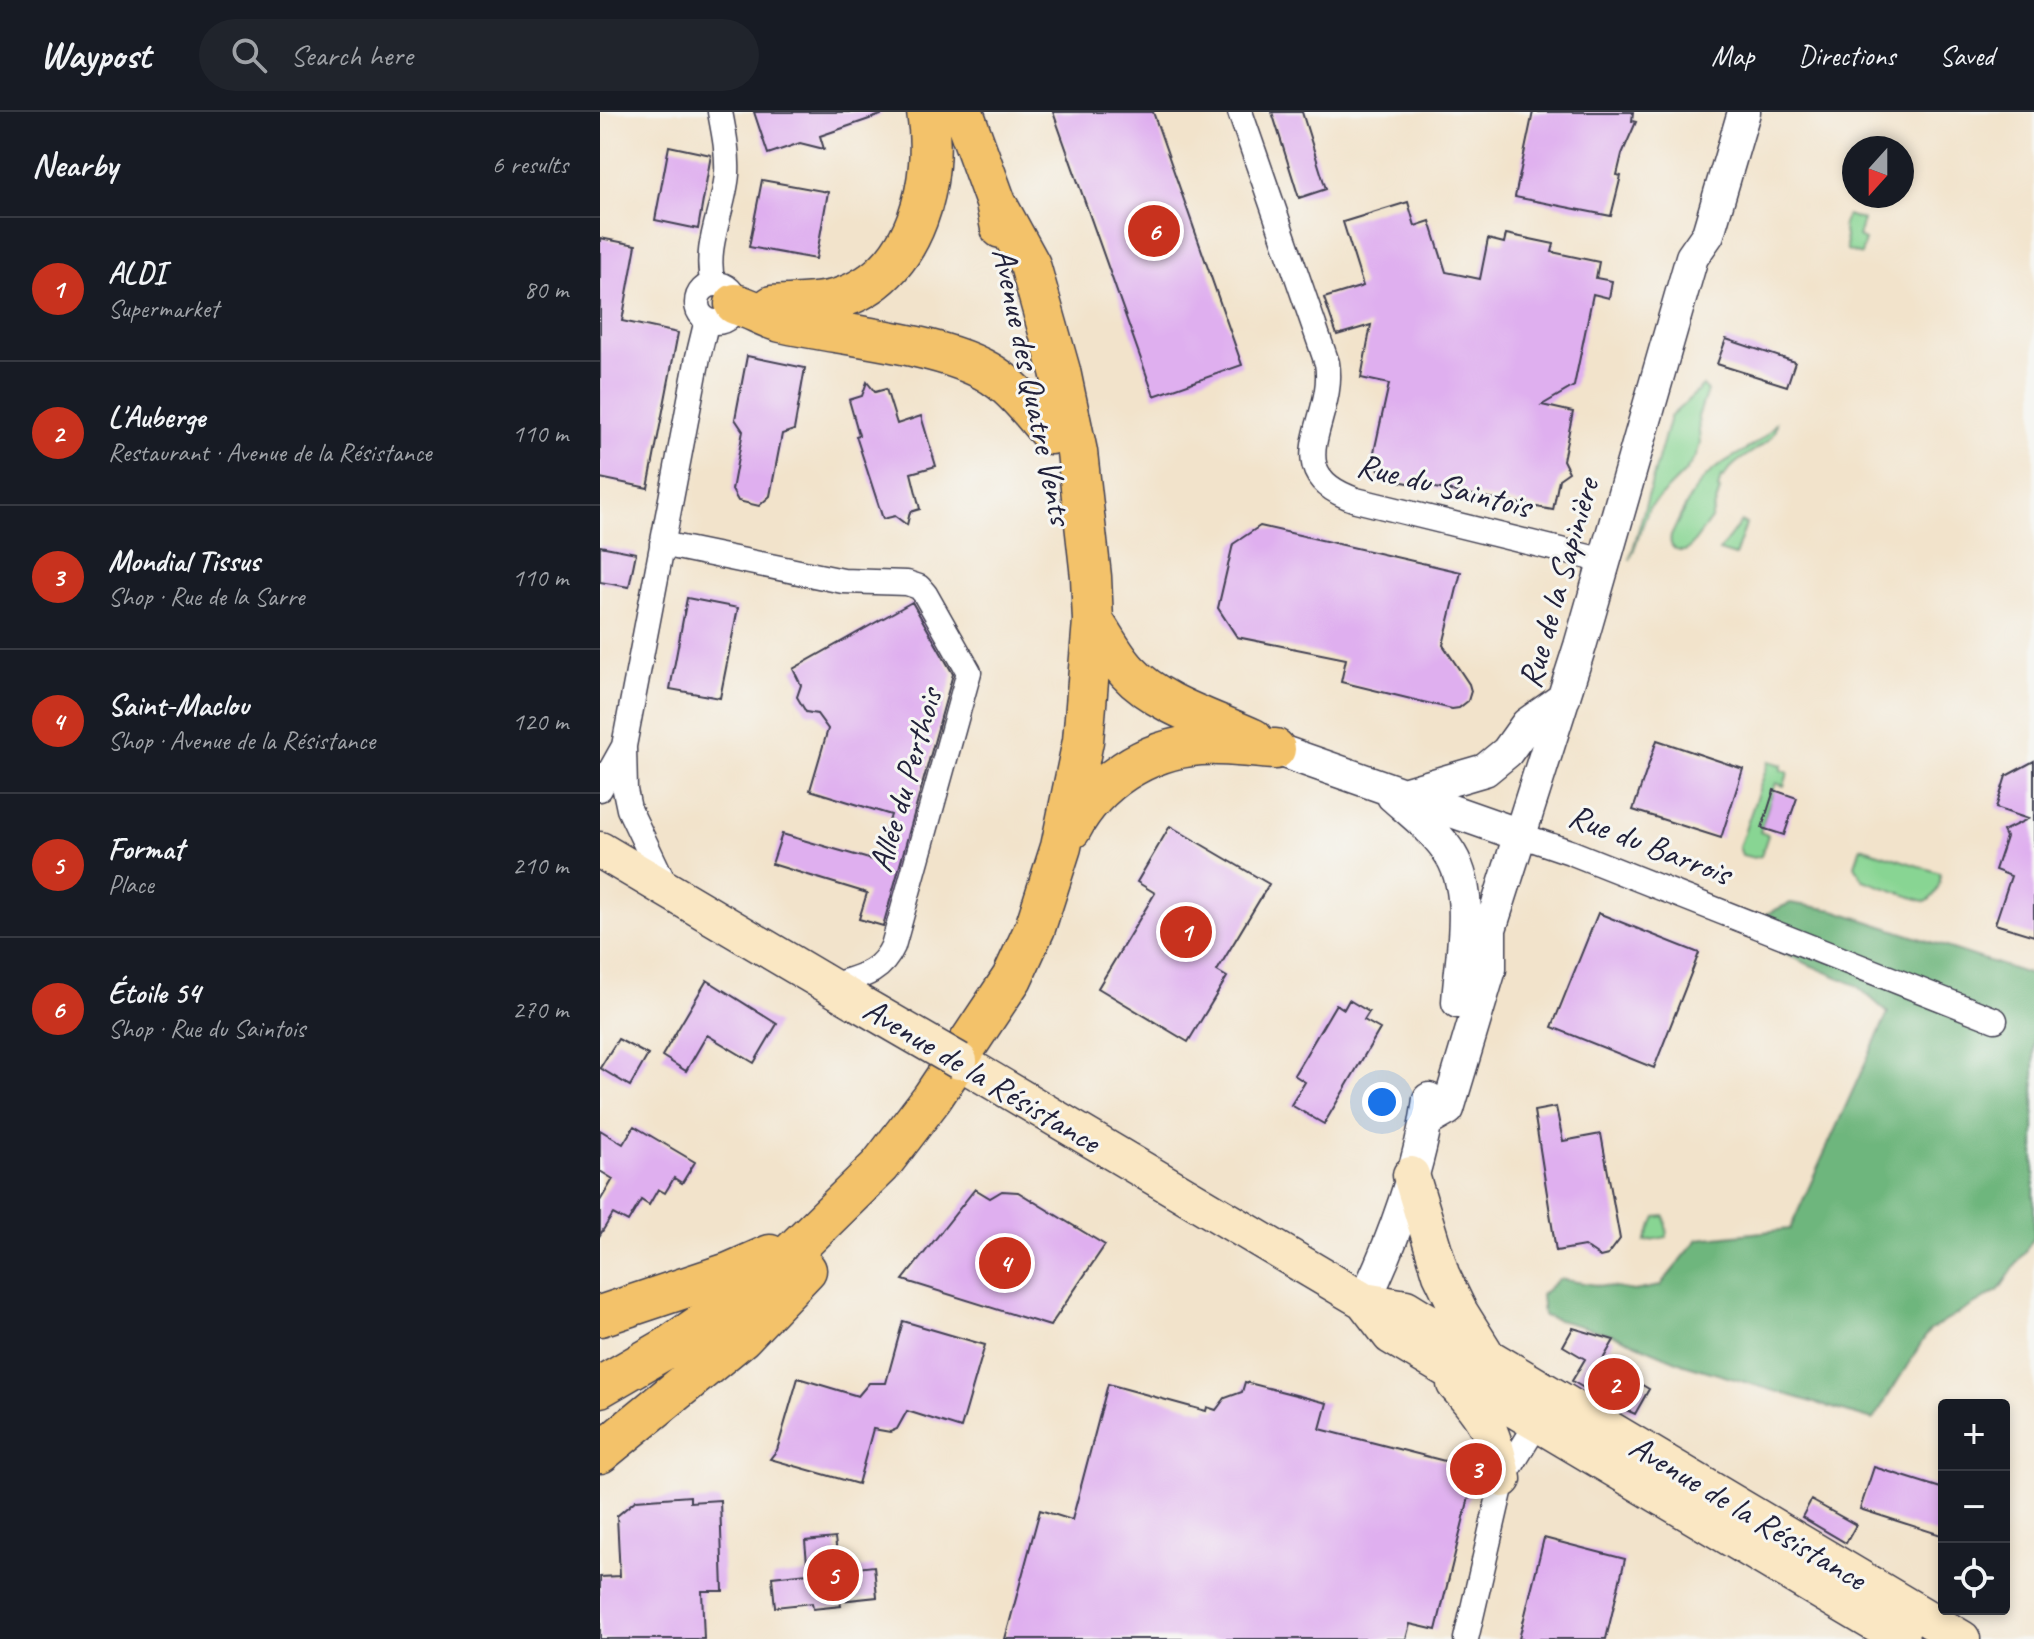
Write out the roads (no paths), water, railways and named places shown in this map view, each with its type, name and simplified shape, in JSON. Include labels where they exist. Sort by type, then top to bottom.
[{"type":"main road","points":[[727,304],[827,301],[847,296],[887,269],[916,226],[930,157],[927,112]]},
{"type":"main road","name":"Avenue des Quatre Vents","points":[[947,1077],[1018,905],[1043,824],[1066,697],[1069,607],[1064,532],[1051,434],[996,203],[963,112]]},
{"type":"main road","name":"Avenue des Quatre Vents","points":[[600,1387],[738,1299],[854,1192],[902,1138],[947,1077],[1012,978],[1035,928],[1061,847],[1085,729],[1093,621],[1077,452],[1060,371],[1030,265],[996,203]]},
{"type":"main road","points":[[727,304],[776,321],[926,350],[974,364],[999,379],[1017,395],[1051,434]]},
{"type":"main road","points":[[1093,621],[1125,670],[1140,684],[1175,704],[1275,749]]},
{"type":"main road","points":[[1061,847],[1085,805],[1100,789],[1152,757],[1202,745],[1275,749]]},
{"type":"main road","name":"Avenue de la Résistance","points":[[600,850],[1364,1301],[1406,1308],[1962,1639]]},
{"type":"main road","points":[[1411,1175],[1441,1274],[1459,1311],[1487,1356]]},
{"type":"main road","points":[[600,1453],[742,1337],[817,1258],[854,1192]]},
{"type":"main road","points":[[600,1316],[729,1273],[807,1238]]},
{"type":"main road","name":"Avenue de la Résistance","points":[[1364,1301],[1391,1336],[1901,1639]]},
{"type":"main road","points":[[1435,1362],[1482,1414],[1491,1432],[1503,1479]]},
{"type":"main road","points":[[1538,1422],[1552,1414],[1566,1417],[1652,1470],[1683,1473]]},
{"type":"street","points":[[667,889],[629,809],[625,790],[624,746],[662,544],[727,304],[710,258],[727,177],[727,146],[720,112]]},
{"type":"street","name":"Rue du Saintois","points":[[1240,112],[1327,363],[1329,384],[1314,446],[1318,478],[1336,494],[1356,500],[1605,561]]},
{"type":"street","name":"Rue de la Sapinière","points":[[1692,257],[1690,227],[1721,112]]},
{"type":"street","name":"Rue de la Sapinière","points":[[1427,1121],[1448,1109],[1490,969],[1490,929],[1564,698],[1692,257],[1708,234],[1744,112]]},
{"type":"street","name":"Allée du Perthois","points":[[662,544],[843,581],[907,583],[919,587],[969,672],[969,681],[893,946],[888,958],[876,970],[844,994]]},
{"type":"street","points":[[1394,791],[1485,770],[1507,752],[1527,724],[1564,698]]},
{"type":"street","points":[[600,789],[624,746]]},
{"type":"street","name":"Rue du Barrois","points":[[1275,749],[1570,852],[1995,1020]]},
{"type":"street","points":[[1394,791],[1440,839],[1461,878],[1463,923],[1458,1002]]},
{"type":"street","name":"Rue de la Sapinière","points":[[1364,1301],[1386,1257],[1427,1121],[1428,1101],[1474,950],[1490,929]]},
{"type":"street","points":[[1466,1639],[1503,1479],[1538,1422]]},
{"type":"place","name":"Étoile 54","points":[[1154,231]]},
{"type":"place","name":"ALDI","points":[[1186,932]]},
{"type":"place","name":"Saint-Maclou","points":[[1005,1263]]},
{"type":"place","name":"L'Auberge","points":[[1614,1384]]},
{"type":"place","name":"Mondial Tissus","points":[[1476,1469]]},
{"type":"place","name":"Format","points":[[833,1575]]}]
